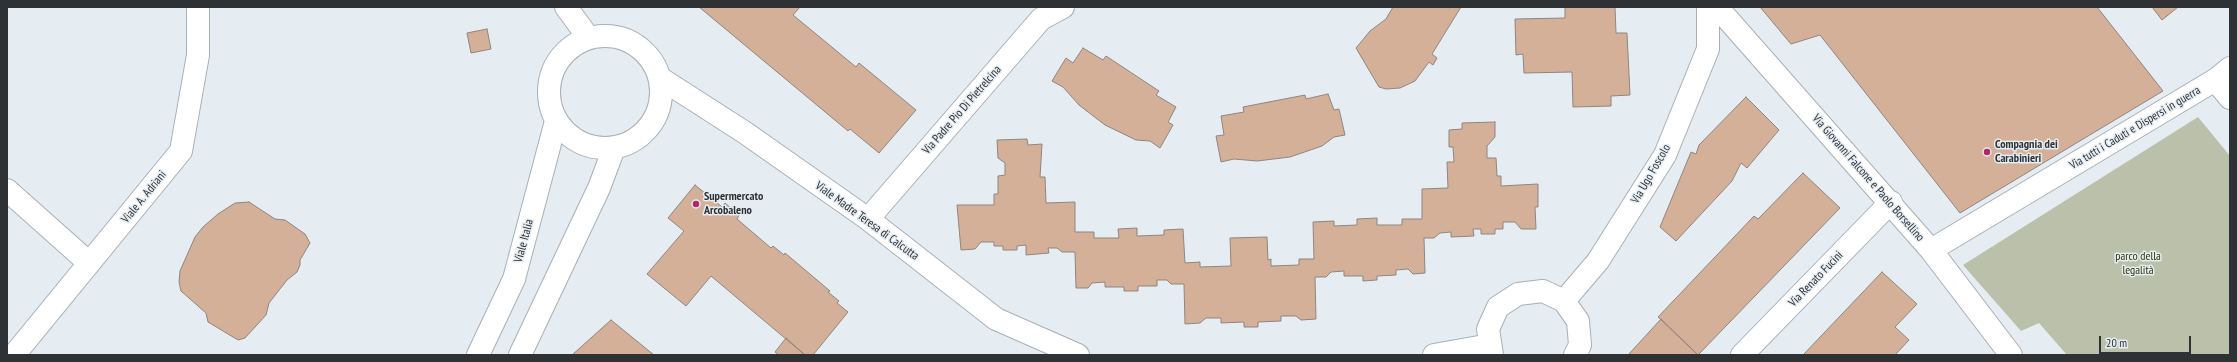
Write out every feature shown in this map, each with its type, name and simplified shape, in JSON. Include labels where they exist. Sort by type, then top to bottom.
[{"type":"street","name":"Viale A. Adriani","points":[[14,355],[181,151],[198,55],[198,7]]},
{"type":"street","points":[[566,7],[588,37]]},
{"type":"street","name":"Via Padre Pio Di Pietrelcina","points":[[868,219],[1041,19],[1063,7]]},
{"type":"street","name":"Via Ugo Foscolo","points":[[1564,301],[1598,261],[1665,155],[1708,49],[1708,7]]},
{"type":"street","name":"Via Giovanni Falcone e Paolo Borsellino","points":[[1717,7],[1891,202],[1931,250],[2011,355]]},
{"type":"street","points":[[608,35],[620,37],[638,45],[652,59],[660,78],[662,98],[652,123],[633,142],[614,148],[596,148],[577,142],[556,121],[549,103],[548,83],[555,64],[571,47],[588,37],[608,35]]},
{"type":"street","points":[[2222,74],[2230,98]]},
{"type":"street","name":"Via tutti i Caduti e Dispersi in guerra","points":[[1931,250],[2222,74]]},
{"type":"street","name":"Viale Madre Teresa di Calcutta","points":[[660,78],[744,132],[868,219],[996,319],[1078,355]]},
{"type":"street","name":"Viale Italia","points":[[478,355],[514,279],[556,121]]},
{"type":"street","points":[[520,355],[599,188],[614,148]]},
{"type":"street","points":[[7,190],[89,263]]},
{"type":"street","name":"Via Renato Fucini","points":[[1742,355],[1891,202]]},
{"type":"street","points":[[1434,355],[1491,350],[1488,329],[1498,307],[1518,294],[1542,291],[1564,301],[1578,321],[1580,345],[1575,355]]},
{"type":"green space","name":"parco della legalità","points":[[2198,117],[2230,156],[2230,355],[2067,355],[2039,323],[2021,331],[1963,265]]},
{"type":"building","points":[[699,7],[800,7],[793,15],[856,67],[859,63],[916,110],[879,153],[850,129],[848,131]]},
{"type":"building","points":[[1393,7],[1461,7],[1432,54],[1437,58],[1433,65],[1429,62],[1415,81],[1400,88],[1386,89],[1379,87],[1356,48],[1370,31],[1386,19]]},
{"type":"building","points":[[1565,7],[1615,7],[1616,33],[1627,33],[1630,95],[1611,96],[1611,106],[1573,107],[1572,72],[1524,73],[1523,54],[1516,55],[1515,19],[1565,18]]},
{"type":"building","name":"Compagnia dei Carabinieri","points":[[1760,7],[2097,7],[2163,91],[1960,213],[1820,35],[1791,44]]},
{"type":"building","points":[[2152,7],[2178,7],[2162,20]]},
{"type":"building","points":[[487,29],[491,49],[471,53],[467,33]]},
{"type":"building","points":[[1083,48],[1103,60],[1106,56],[1159,91],[1156,95],[1176,107],[1168,122],[1173,125],[1160,148],[1150,141],[1136,140],[1105,125],[1079,105],[1063,87],[1052,81],[1066,58],[1073,63]]},
{"type":"building","points":[[1328,94],[1334,110],[1339,109],[1345,135],[1334,137],[1322,146],[1290,157],[1257,161],[1234,159],[1221,162],[1216,136],[1224,135],[1221,116],[1244,112],[1243,107],[1305,95],[1306,99]]},
{"type":"building","points":[[1746,97],[1779,130],[1747,168],[1741,163],[1732,181],[1676,241],[1660,227],[1691,152],[1696,154],[1699,145]]},
{"type":"building","points":[[1495,122],[1495,137],[1487,146],[1487,158],[1496,158],[1497,176],[1501,176],[1501,186],[1538,184],[1538,207],[1535,207],[1536,229],[1521,229],[1515,222],[1503,222],[1503,229],[1495,229],[1495,234],[1481,234],[1481,229],[1473,229],[1474,236],[1451,237],[1451,232],[1440,233],[1434,238],[1424,238],[1425,273],[1413,274],[1408,269],[1396,270],[1396,275],[1377,276],[1377,280],[1363,281],[1363,276],[1344,276],[1344,271],[1331,272],[1326,277],[1315,277],[1316,319],[1301,320],[1296,316],[1281,316],[1281,321],[1258,322],[1258,327],[1244,327],[1244,322],[1221,323],[1221,318],[1206,318],[1200,323],[1185,324],[1184,284],[1171,284],[1167,280],[1157,280],[1157,286],[1138,286],[1138,291],[1124,291],[1124,287],[1105,287],[1105,282],[1092,283],[1088,288],[1076,288],[1075,252],[1062,252],[1057,248],[1048,248],[1049,253],[1026,255],[1026,245],[1017,246],[1017,250],[1003,250],[1003,246],[994,246],[994,242],[981,242],[975,249],[961,250],[957,205],[994,205],[994,194],[998,194],[998,176],[1005,175],[1005,163],[998,158],[997,140],[1027,139],[1028,145],[1042,144],[1040,177],[1045,177],[1046,203],[1075,202],[1075,232],[1094,232],[1094,238],[1119,238],[1118,229],[1137,228],[1137,236],[1164,235],[1164,230],[1183,229],[1185,263],[1200,262],[1200,267],[1231,266],[1230,238],[1267,237],[1268,260],[1271,259],[1271,266],[1299,265],[1299,259],[1314,259],[1313,222],[1334,221],[1334,226],[1357,225],[1357,219],[1377,218],[1377,225],[1402,225],[1402,219],[1422,219],[1422,189],[1448,188],[1447,162],[1454,162],[1453,147],[1449,147],[1449,130],[1462,129],[1462,123]]},
{"type":"building","points":[[1803,173],[1840,208],[1698,355],[1658,317],[1754,216],[1758,219]]},
{"type":"building","points":[[695,185],[722,207],[725,203],[739,215],[737,219],[771,248],[773,246],[784,255],[785,253],[830,291],[828,292],[839,301],[837,303],[848,312],[813,355],[805,355],[711,276],[686,306],[647,274],[684,231],[668,218]]},
{"type":"building","points":[[249,202],[275,219],[285,220],[305,234],[310,243],[300,260],[300,265],[297,272],[287,280],[269,303],[266,315],[245,338],[238,340],[208,322],[206,313],[181,291],[179,282],[180,271],[195,237],[203,227],[218,214],[235,203]]},
{"type":"building","points":[[1882,272],[1917,304],[1895,327],[1909,340],[1895,355],[1803,355]]},
{"type":"building","points":[[1661,319],[1698,355],[1628,355]]},
{"type":"building","points":[[611,320],[654,355],[572,355]]},
{"type":"building","points":[[786,338],[805,355],[779,355],[775,352]]},
{"type":"place","name":"Compagnia dei Carabinieri","points":[[1987,152]]},
{"type":"place","name":"Supermercato Arcobaleno","points":[[696,204]]}]
